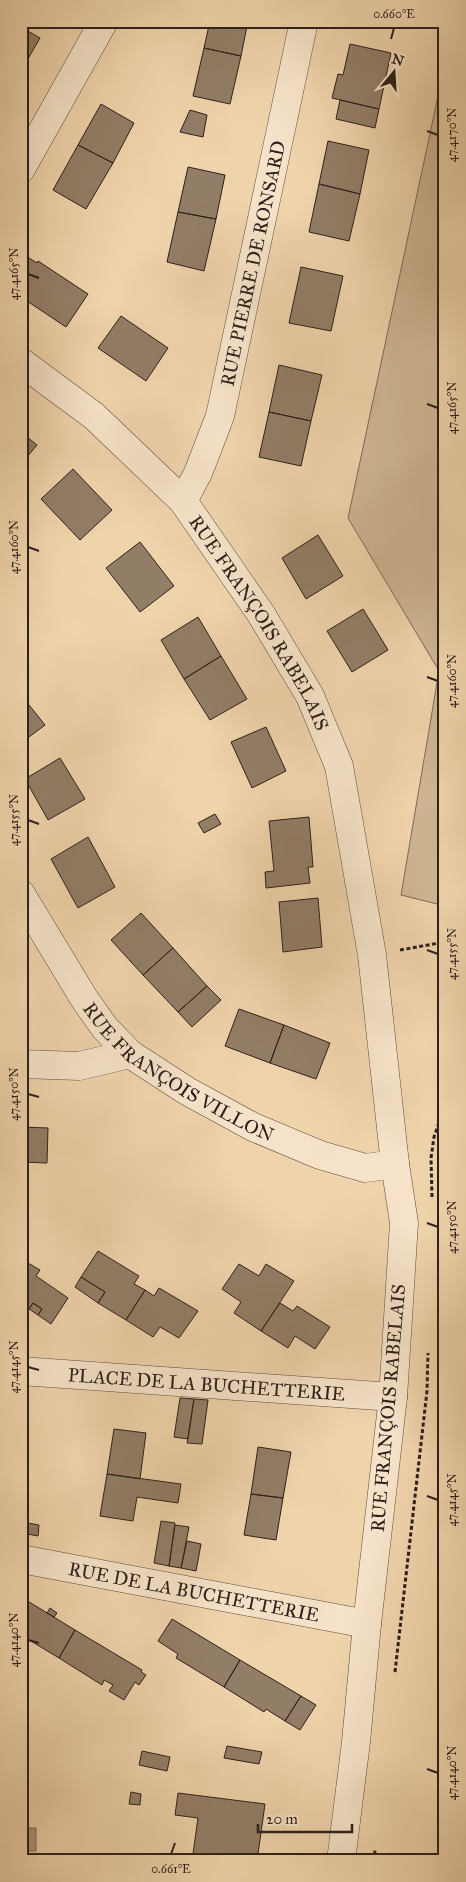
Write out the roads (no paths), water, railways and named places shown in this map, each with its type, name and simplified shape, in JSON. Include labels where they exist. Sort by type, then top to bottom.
[{"type":"street","points":[[21,169],[104,21]]},
{"type":"street","name":"RUE PIERRE DE RONSARD","points":[[183,501],[198,473],[220,416],[304,21]]},
{"type":"street","name":"RUE FRANÇOIS RABELAIS","points":[[21,362],[94,416],[183,501],[261,614],[310,696],[339,766],[372,955],[395,1164],[404,1223],[393,1397],[367,1624],[356,1742],[341,1861]]},
{"type":"street","name":"RUE FRANÇOIS VILLON","points":[[21,894],[85,1000],[105,1028],[130,1054],[187,1091],[253,1127],[320,1155],[365,1168],[395,1164]]},
{"type":"street","points":[[21,1064],[79,1066],[130,1054]]},
{"type":"street","name":"PLACE DE LA BUCHETTERIE","points":[[21,1371],[393,1397]]},
{"type":"street","name":"RUE DE LA BUCHETTERIE","points":[[21,1559],[367,1624]]}]
